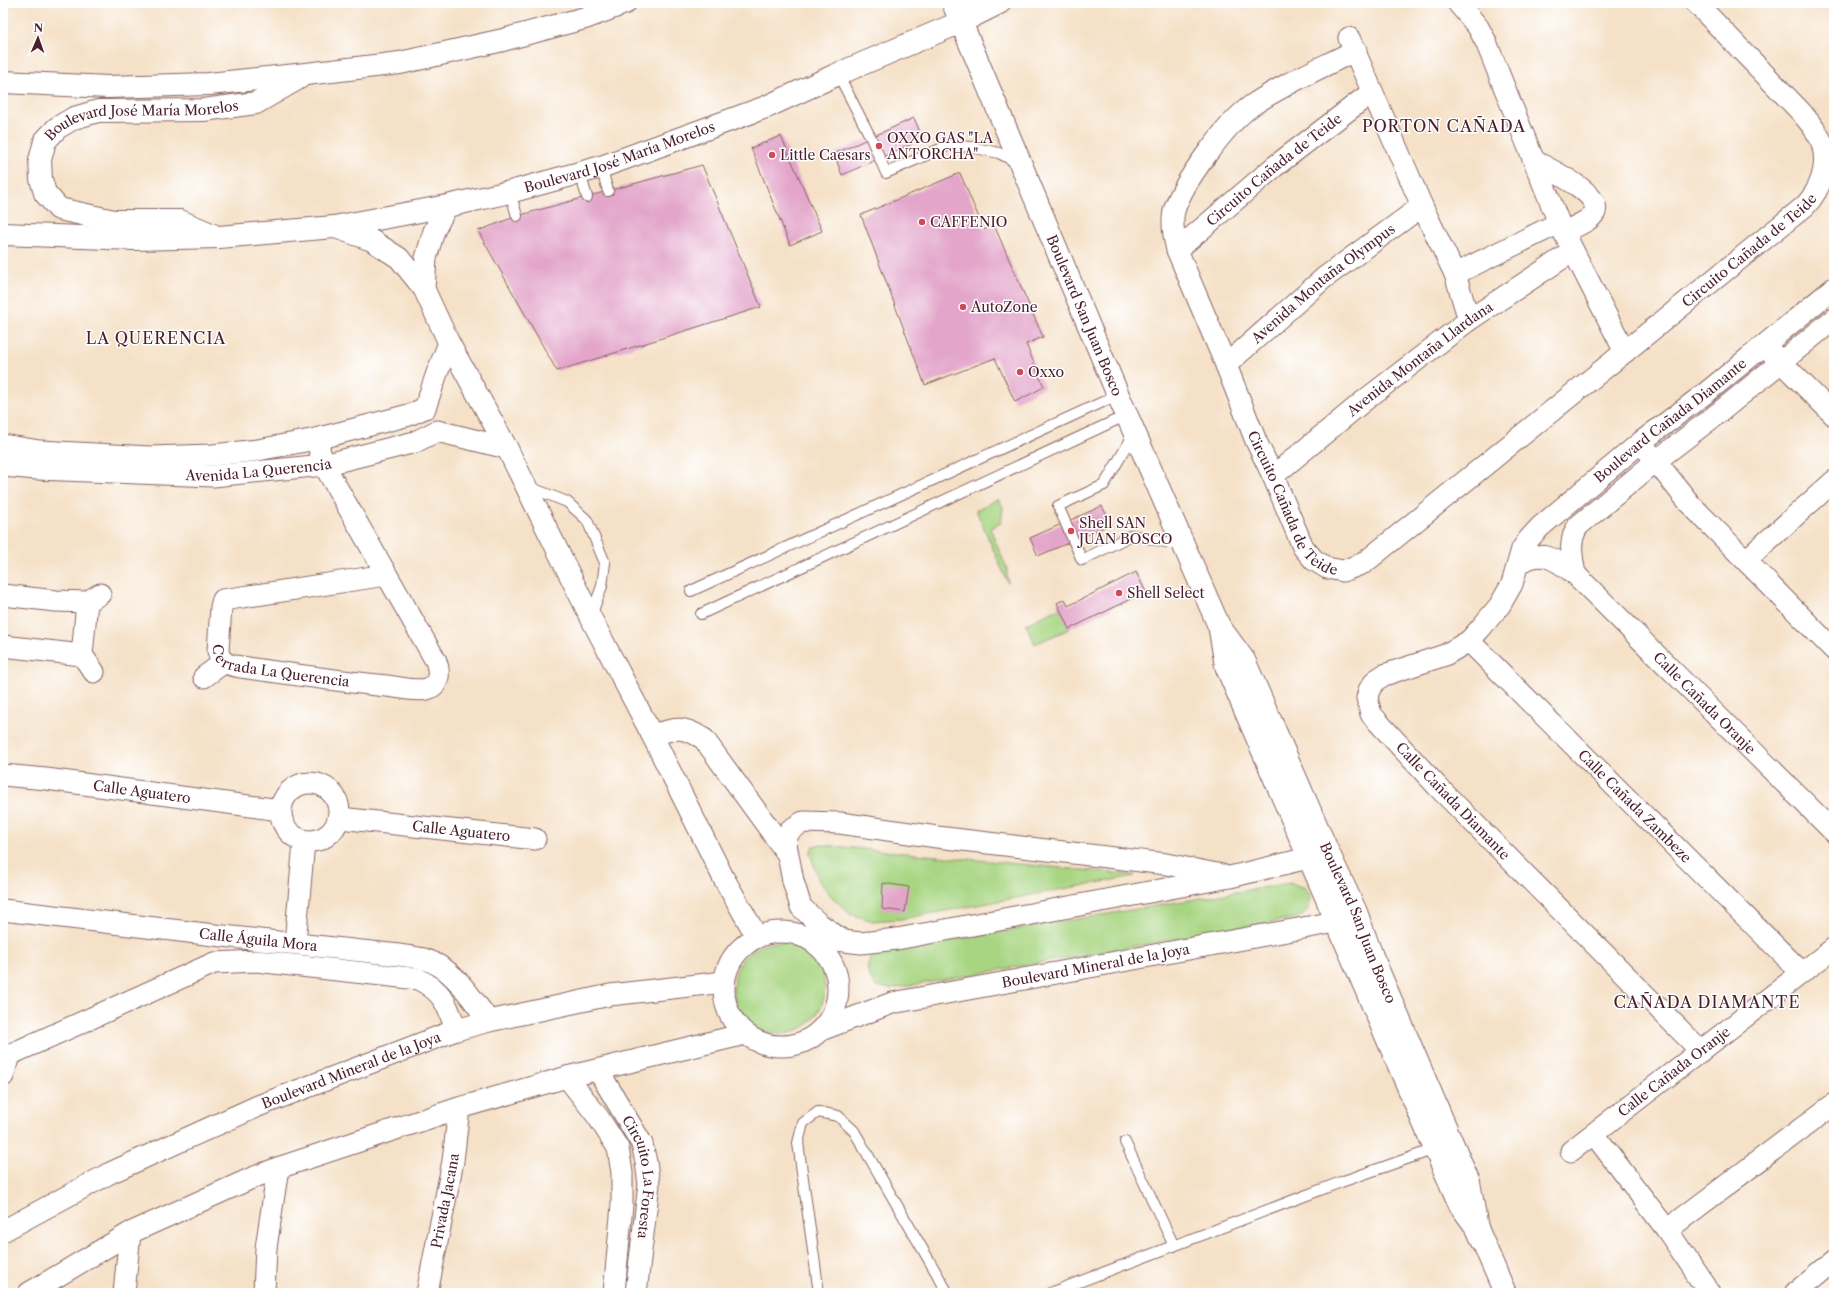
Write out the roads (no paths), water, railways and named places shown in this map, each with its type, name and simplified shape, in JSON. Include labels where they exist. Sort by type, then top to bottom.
[{"type":"main road","name":"Boulevard José María Morelos","points":[[3,82],[108,87],[209,84],[400,63],[488,44],[585,18],[625,3]]},
{"type":"main road","name":"Boulevard José María Morelos","points":[[3,234],[134,239],[219,237],[334,227],[447,206],[510,192],[601,167],[766,107],[838,74],[957,13],[999,3]]},
{"type":"main road","name":"Boulevard San Juan Bosco","points":[[957,13],[1118,394],[1219,626],[1226,666],[1318,855],[1356,912],[1372,956],[1469,1182],[1477,1228],[1504,1293]]},
{"type":"main road","name":"Boulevard José María Morelos","points":[[219,237],[180,221],[114,221],[59,209],[45,193],[41,179],[40,160],[45,141],[57,128],[74,118],[98,112],[203,110],[256,103],[306,74]]},
{"type":"main road","name":"Boulevard San Juan Bosco","points":[[1318,855],[1336,922],[1460,1205],[1477,1228]]},
{"type":"street","points":[[1458,3],[1478,27],[1486,42],[1562,228],[1624,352]]},
{"type":"street","name":"Circuito Cañada de Teide","points":[[1469,320],[1455,274],[1422,206],[1372,92],[1353,44],[1250,107],[1207,153],[1184,189],[1174,212],[1174,235],[1177,250],[1226,365],[1256,441],[1273,476],[1303,546],[1314,560],[1328,568],[1343,571],[1353,568],[1364,563],[1805,206],[1818,189],[1822,177],[1824,155],[1822,143],[1815,130],[1801,112],[1696,3]]},
{"type":"street","name":"Circuito Cañada de Teide","points":[[1177,250],[1274,167],[1372,92]]},
{"type":"street","points":[[1455,274],[1592,216],[1596,206],[1588,193],[1535,161]]},
{"type":"street","points":[[424,289],[426,258],[434,231],[447,206]]},
{"type":"street","name":"Avenida Montaña Olympus","points":[[1226,365],[1324,278],[1422,206]]},
{"type":"street","points":[[334,227],[371,240],[399,258],[424,289],[449,343],[526,485],[591,618],[652,735],[723,877],[757,937]]},
{"type":"street","name":"Avenida Montaña Llardana","points":[[1273,476],[1365,400],[1469,320],[1573,251]]},
{"type":"street","name":"Boulevard Cañada Diamante","points":[[1519,563],[1522,549],[1529,538],[1540,527],[1640,442],[1765,345],[1834,288]]},
{"type":"street","name":"Boulevard Cañada Diamante","points":[[1575,574],[1571,546],[1573,534],[1578,526],[1588,516],[1656,461],[1722,411],[1834,319]]},
{"type":"street","points":[[449,343],[425,408],[437,431],[507,448]]},
{"type":"street","points":[[1765,345],[1834,415]]},
{"type":"street","name":"Avenida La Querencia","points":[[3,445],[40,451],[150,457],[213,455],[258,450],[316,439],[409,415],[425,408]]},
{"type":"street","name":"Avenida La Querencia","points":[[3,466],[45,470],[213,476],[324,465],[415,442],[437,431]]},
{"type":"street","name":"Cerrada La Querencia","points":[[316,439],[324,465],[439,668],[438,677],[440,692],[426,689],[378,685],[241,668],[223,663],[219,657],[218,651],[221,598],[386,575]]},
{"type":"street","points":[[1640,442],[1690,504],[1834,650]]},
{"type":"street","points":[[1746,560],[1834,481]]},
{"type":"street","name":"Calle Cañada Oranje","points":[[1519,563],[1529,557],[1548,556],[1575,574],[1834,832]]},
{"type":"street","name":"Calle Cañada Diamante","points":[[1519,563],[1512,584],[1500,605],[1469,641],[1440,657],[1390,673],[1376,680],[1371,686],[1367,698],[1371,714],[1437,786],[1516,868],[1702,1051]]},
{"type":"street","points":[[3,595],[56,601],[94,598],[82,655],[94,672]]},
{"type":"street","name":"Calle Cañada Zambeze","points":[[1469,641],[1801,972]]},
{"type":"street","points":[[3,646],[82,655]]},
{"type":"street","points":[[204,678],[223,663]]},
{"type":"street","points":[[652,735],[677,728],[691,731],[704,739],[786,852]]},
{"type":"street","name":"Calle Aguatero","points":[[3,775],[46,779],[280,810]]},
{"type":"street","points":[[307,783],[321,785],[332,792],[339,804],[340,818],[333,832],[320,841],[304,842],[291,836],[282,824],[280,810],[284,797],[294,787],[307,783]]},
{"type":"street","name":"Calle Aguatero","points":[[340,818],[535,839]]},
{"type":"street","points":[[844,941],[818,923],[801,907],[786,852],[787,837],[790,830],[803,822],[824,822],[1051,852],[1166,864],[1230,877]]},
{"type":"street","points":[[295,943],[304,842]]},
{"type":"street","points":[[801,936],[816,944],[827,956],[834,970],[838,986],[836,1002],[831,1017],[821,1030],[808,1040],[786,1046],[776,1046],[760,1042],[745,1034],[732,1020],[724,1002],[724,982],[729,964],[741,948],[757,937],[771,933],[787,932],[801,936],[861,943],[897,939],[1230,877],[1318,855],[1335,884],[1356,912]]},
{"type":"street","points":[[1335,884],[1338,905],[1336,922]]},
{"type":"street","name":"Calle Águila Mora","points":[[3,910],[214,936],[295,943],[425,959],[447,970],[489,1021]]},
{"type":"street","name":"Boulevard Mineral de la Joya","points":[[821,1030],[892,1002],[1336,922]]},
{"type":"street","points":[[214,936],[214,963]]},
{"type":"street","name":"Calle Cañada Oranje","points":[[1571,1151],[1834,948]]},
{"type":"street","name":"Calle Águila Mora","points":[[6,1052],[214,963],[256,961],[418,979],[432,986],[442,997],[456,1030]]},
{"type":"street","name":"Boulevard Mineral de la Joya","points":[[3,1230],[110,1173],[258,1106],[456,1030],[489,1021],[610,995],[724,982]]},
{"type":"street","points":[[29,1293],[130,1233],[252,1178],[278,1168],[459,1108],[567,1077],[745,1034]]},
{"type":"street","points":[[3,1076],[6,1052]]},
{"type":"street","name":"Circuito La Foresta","points":[[598,1070],[642,1144],[646,1162],[649,1184],[636,1293]]},
{"type":"street","name":"Circuito La Foresta","points":[[567,1077],[598,1117],[618,1148],[622,1173],[622,1205],[618,1264],[614,1293]]},
{"type":"street","points":[[1666,1230],[1834,1104]]},
{"type":"street","name":"Privada Jacana","points":[[427,1293],[452,1161],[459,1108]]},
{"type":"street","points":[[1594,1134],[1666,1230],[1710,1293]]},
{"type":"street","points":[[264,1293],[266,1248],[278,1168]]},
{"type":"street","points":[[124,1293],[130,1233]]},
{"type":"street","points":[[1795,1293],[1834,1261]]},
{"type":"street","points":[[618,1264],[638,1270]]},
{"type":"lane","points":[[838,74],[872,138],[886,173],[949,145],[971,147],[999,153],[1020,164]]},
{"type":"lane","points":[[601,167],[608,191]]},
{"type":"lane","points":[[580,173],[587,197]]},
{"type":"lane","points":[[510,192],[517,216]]},
{"type":"lane","points":[[691,591],[1118,394]]},
{"type":"lane","points":[[1131,424],[1104,485],[1058,506],[1082,560],[1132,535],[1185,546]]},
{"type":"lane","points":[[701,614],[1131,424]]},
{"type":"lane","points":[[526,485],[567,502],[587,520],[605,563],[602,586],[591,618]]},
{"type":"lane","points":[[819,1293],[804,1198],[798,1143],[803,1123],[818,1112],[838,1116],[854,1131],[948,1293]]},
{"type":"lane","points":[[1125,1142],[1174,1246]]},
{"type":"lane","points":[[1050,1293],[1341,1182],[1435,1149]]},
{"type":"place","name":"OXXO GAS \"LA ANTORCHA\"","points":[[879,146]]},
{"type":"place","name":"Little Caesars","points":[[772,155]]},
{"type":"place","name":"CAFFENIO","points":[[922,222]]},
{"type":"place","name":"AutoZone","points":[[963,307]]},
{"type":"place","name":"Oxxo","points":[[1020,372]]},
{"type":"place","name":"Shell SAN JUAN BOSCO","points":[[1071,531]]},
{"type":"place","name":"Shell Select","points":[[1119,593]]},
{"type":"district","name":"PORTON CAÑADA","points":[[1444,126]]},
{"type":"district","name":"LA QUERENCIA","points":[[156,338]]},
{"type":"district","name":"CAÑADA DIAMANTE","points":[[1707,1002]]}]
